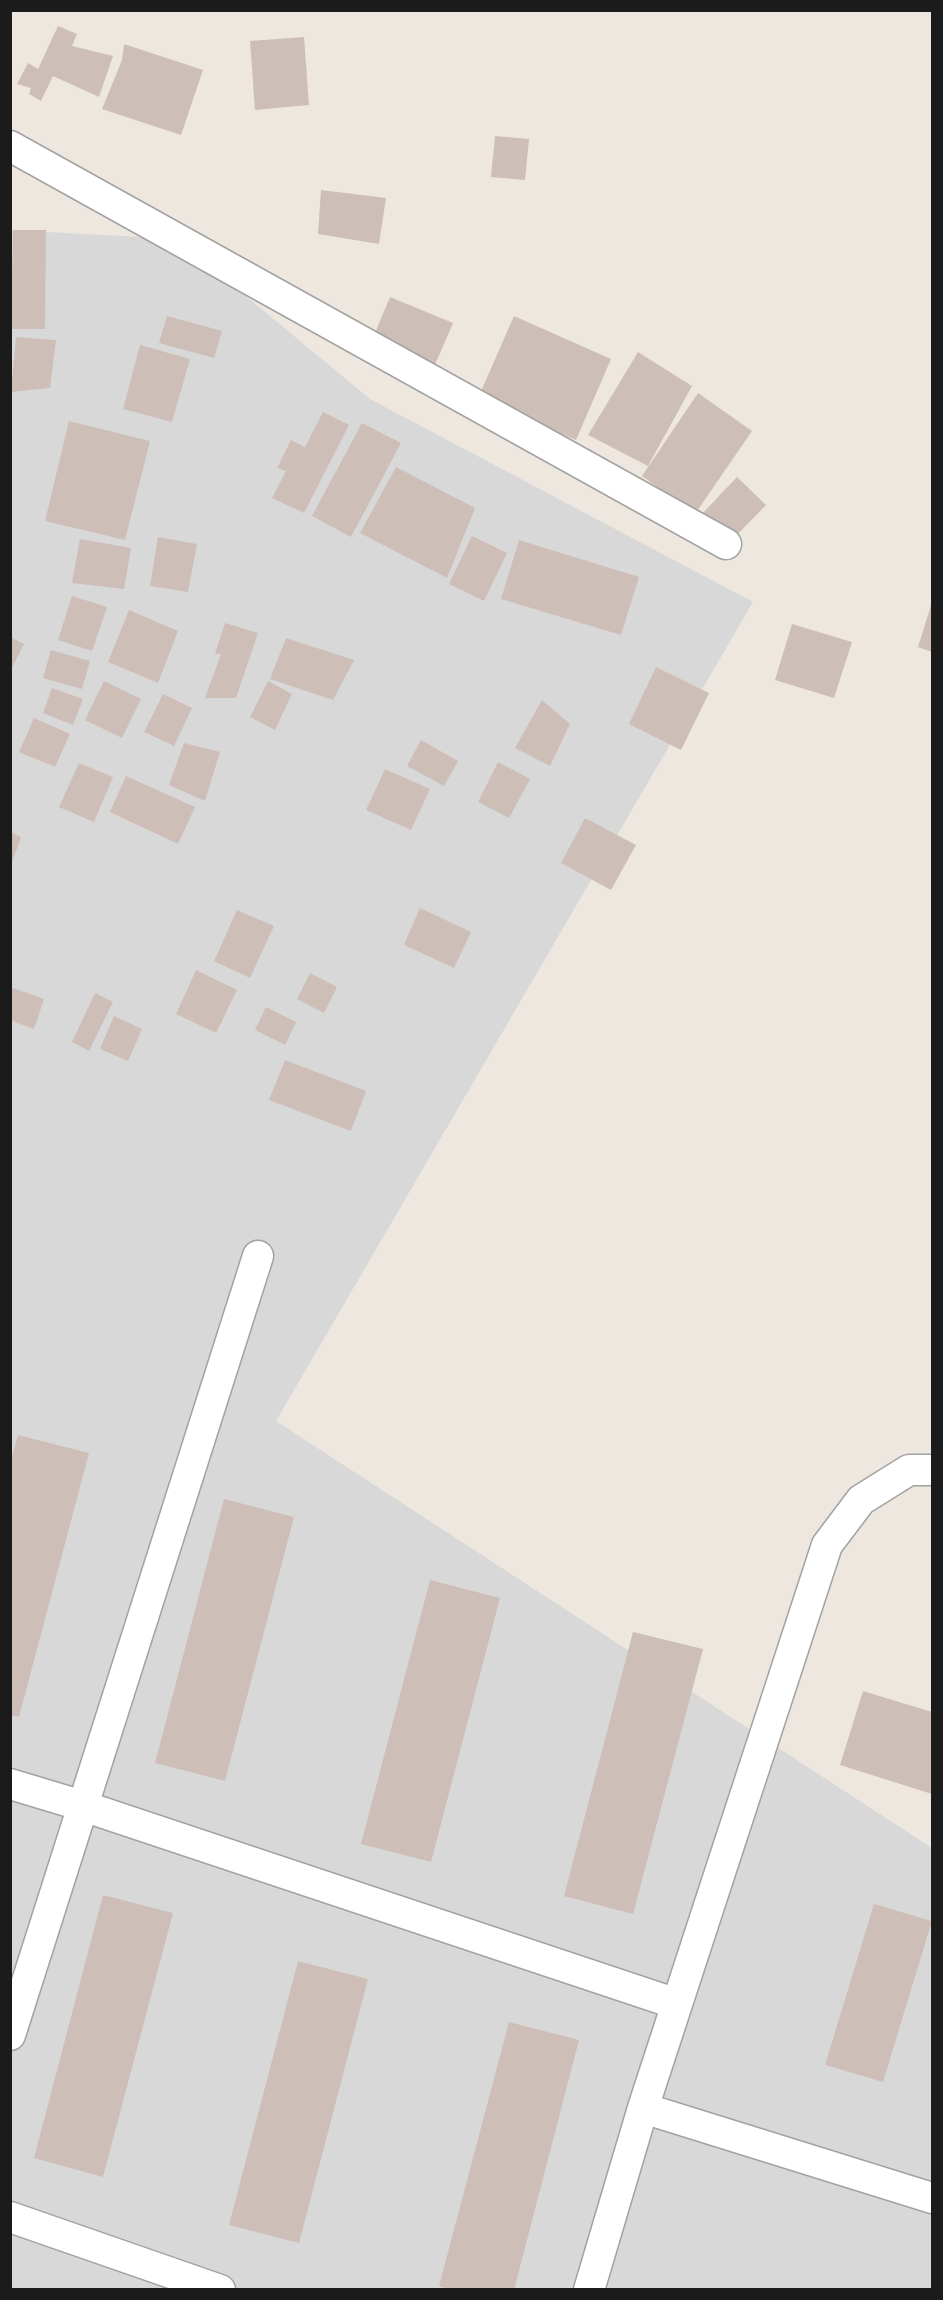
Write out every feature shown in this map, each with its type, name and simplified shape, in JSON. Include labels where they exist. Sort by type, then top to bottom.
[{"type":"street","points":[[10,146],[726,544]]},
{"type":"street","points":[[10,2035],[258,1256]]},
{"type":"street","points":[[589,2289],[643,2108],[827,1545],[861,1500],[909,1470],[933,1470]]},
{"type":"street","points":[[10,1784],[83,1806],[677,2004]]},
{"type":"street","points":[[643,2108],[933,2198]]},
{"type":"street","points":[[10,2217],[219,2289]]},
{"type":"shaded area","points":[[10,230],[177,239],[370,399],[753,602],[276,1421],[932,1848],[932,2289],[11,2289]]},
{"type":"building","points":[[58,26],[77,34],[72,46],[113,56],[99,97],[53,76],[41,101],[29,94],[31,88],[17,84],[28,63],[38,69]]},
{"type":"building","points":[[304,37],[309,105],[255,110],[250,41]]},
{"type":"building","points":[[124,44],[203,70],[181,135],[102,109],[122,60]]},
{"type":"building","points":[[495,136],[529,139],[525,180],[491,177]]},
{"type":"building","points":[[321,190],[386,198],[379,244],[318,234]]},
{"type":"building","points":[[13,230],[46,230],[45,329],[11,329]]},
{"type":"building","points":[[390,297],[453,323],[434,367],[390,349],[394,341],[375,333]]},
{"type":"building","points":[[167,316],[222,331],[214,358],[159,343]]},
{"type":"building","points":[[514,316],[611,359],[576,440],[478,398]]},
{"type":"building","points":[[16,337],[56,340],[50,388],[11,392]]},
{"type":"building","points":[[140,345],[190,359],[172,422],[123,409]]},
{"type":"building","points":[[638,352],[692,386],[648,466],[588,435]]},
{"type":"building","points":[[698,393],[752,431],[695,514],[642,476]]},
{"type":"building","points":[[323,412],[349,425],[304,513],[272,498],[286,471],[277,468],[291,440],[305,447]]},
{"type":"building","points":[[69,421],[150,441],[125,540],[45,521]]},
{"type":"building","points":[[362,423],[401,443],[351,537],[312,516]]},
{"type":"building","points":[[396,467],[475,508],[447,578],[360,533]]},
{"type":"building","points":[[737,477],[766,505],[729,543],[700,516]]},
{"type":"building","points":[[472,536],[507,553],[484,601],[449,584]]},
{"type":"building","points":[[158,537],[197,544],[188,592],[150,586]]},
{"type":"building","points":[[80,539],[131,548],[124,589],[72,583]]},
{"type":"building","points":[[519,540],[639,577],[621,635],[501,599]]},
{"type":"building","points":[[72,596],[107,607],[92,651],[58,640]]},
{"type":"building","points":[[932,602],[932,652],[918,647]]},
{"type":"building","points":[[129,610],[178,631],[158,683],[108,662]]},
{"type":"building","points":[[225,623],[258,633],[236,698],[205,698],[221,654],[215,654]]},
{"type":"building","points":[[792,624],[852,642],[834,698],[775,680]]},
{"type":"building","points":[[10,637],[24,644],[10,672]]},
{"type":"building","points":[[286,638],[354,660],[333,700],[270,679]]},
{"type":"building","points":[[51,650],[90,661],[82,689],[43,678]]},
{"type":"building","points":[[656,667],[709,693],[681,750],[629,724]]},
{"type":"building","points":[[104,681],[141,699],[122,738],[85,720]]},
{"type":"building","points":[[268,681],[292,694],[275,730],[250,717]]},
{"type":"building","points":[[52,688],[83,699],[73,725],[43,713]]},
{"type":"building","points":[[163,694],[192,708],[174,746],[144,732]]},
{"type":"building","points":[[542,700],[570,724],[550,766],[515,748]]},
{"type":"building","points":[[34,718],[70,734],[55,767],[19,752]]},
{"type":"building","points":[[421,740],[458,761],[444,786],[407,766]]},
{"type":"building","points":[[184,743],[220,752],[205,801],[169,785]]},
{"type":"building","points":[[498,762],[530,779],[509,818],[478,802]]},
{"type":"building","points":[[79,763],[113,777],[94,822],[59,807]]},
{"type":"building","points":[[385,769],[430,789],[411,830],[366,810]]},
{"type":"building","points":[[126,776],[195,807],[178,844],[110,812]]},
{"type":"building","points":[[585,818],[636,845],[611,890],[561,863]]},
{"type":"building","points":[[10,832],[21,837],[11,865],[10,865]]},
{"type":"building","points":[[420,908],[471,932],[454,968],[404,945]]},
{"type":"building","points":[[237,910],[274,926],[250,978],[214,961]]},
{"type":"building","points":[[196,970],[237,990],[216,1033],[176,1014]]},
{"type":"building","points":[[310,973],[337,987],[324,1013],[297,999]]},
{"type":"building","points":[[10,987],[44,999],[34,1029],[10,1020]]},
{"type":"building","points":[[95,993],[113,1002],[89,1051],[72,1042]]},
{"type":"building","points":[[266,1007],[296,1022],[285,1045],[255,1030]]},
{"type":"building","points":[[114,1016],[142,1029],[128,1061],[100,1049]]},
{"type":"building","points":[[285,1060],[366,1091],[351,1131],[269,1100]]},
{"type":"building","points":[[18,1435],[89,1453],[19,1717],[10,1715],[10,1464]]},
{"type":"building","points":[[224,1499],[294,1517],[225,1781],[155,1763]]},
{"type":"building","points":[[430,1580],[500,1598],[431,1862],[361,1844]]},
{"type":"building","points":[[633,1632],[703,1649],[633,1914],[564,1896]]},
{"type":"building","points":[[863,1691],[932,1712],[932,1794],[840,1765]]},
{"type":"building","points":[[103,1895],[173,1913],[103,2177],[34,2158]]},
{"type":"building","points":[[874,1904],[932,1921],[883,2082],[825,2065]]},
{"type":"building","points":[[298,1961],[368,1979],[299,2243],[229,2225]]},
{"type":"building","points":[[509,2022],[579,2040],[514,2290],[452,2290],[439,2286]]}]
